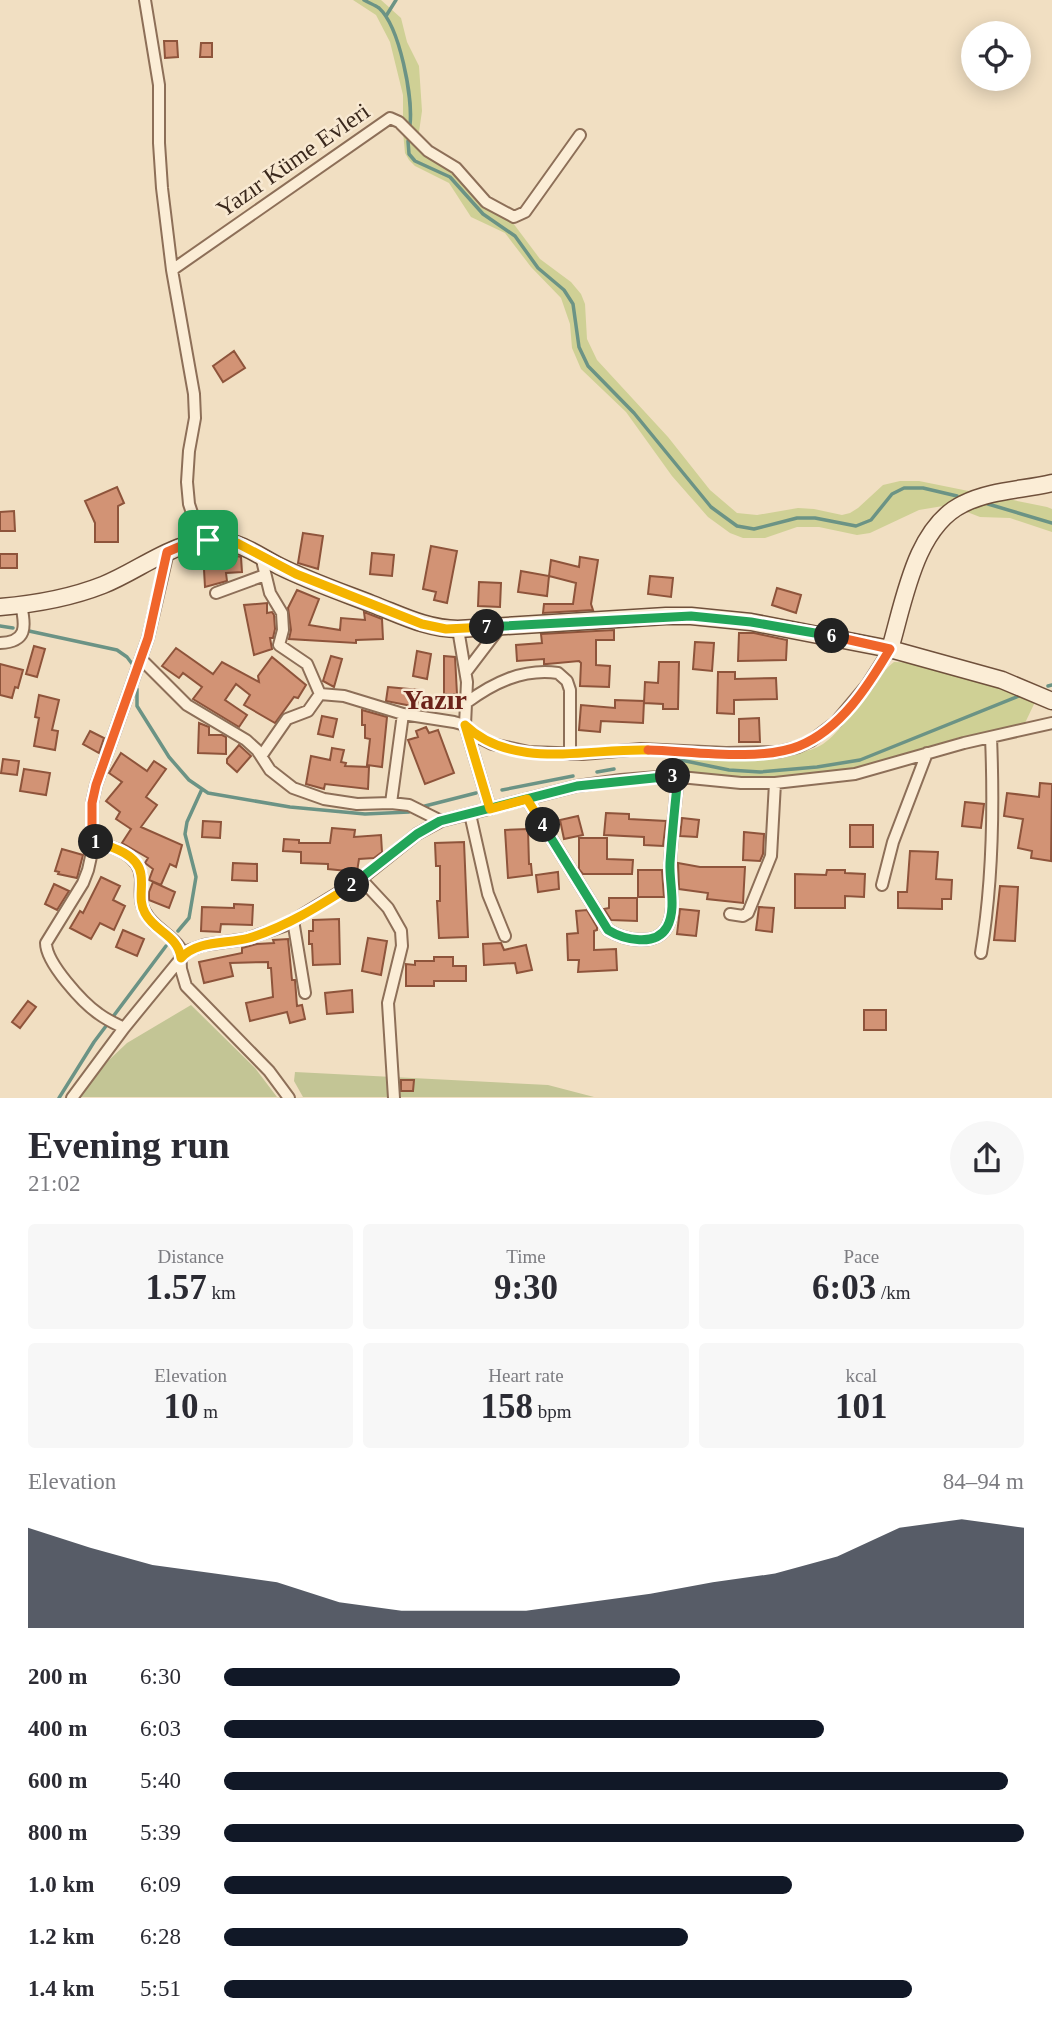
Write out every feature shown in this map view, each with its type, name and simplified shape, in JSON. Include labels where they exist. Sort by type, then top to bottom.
[{"type":"street","points":[[145,0],[157,63],[160,167],[172,270],[194,394],[195,418],[188,461],[189,504],[194,519],[208,540]]},
{"type":"street","name":"Yazır Küme Evleri","points":[[172,270],[390,118],[399,122],[428,151],[456,168],[486,202],[514,217],[525,212],[580,135]]},
{"type":"street","points":[[320,694],[344,696],[403,714],[465,725],[476,736],[509,749],[529,752],[570,754],[641,750],[726,753],[765,752],[798,747],[811,741],[836,722],[867,685],[890,649],[919,553],[950,511],[978,498],[1052,483]]},
{"type":"street","points":[[0,607],[22,606],[92,589],[188,543],[208,540],[237,543],[315,582],[408,620],[435,628],[691,616],[751,622],[890,649],[1002,680],[1052,701]]},
{"type":"street","points":[[124,1028],[89,1006],[50,959],[46,943],[83,883],[91,860],[92,803],[96,785],[141,659],[167,552]]},
{"type":"street","points":[[261,556],[270,593],[282,613],[284,626],[279,645],[307,664],[320,694]]},
{"type":"street","points":[[216,593],[265,575]]},
{"type":"street","points":[[0,643],[17,640],[21,636],[24,625],[22,606]]},
{"type":"street","points":[[466,672],[501,626]]},
{"type":"street","points":[[458,629],[466,672],[465,725],[490,809]]},
{"type":"street","points":[[141,659],[187,705],[246,740],[262,755],[270,770],[302,792],[357,804],[391,803],[409,806],[440,821]]},
{"type":"street","points":[[466,703],[510,677],[533,672],[558,673],[567,681],[570,690],[570,754]]},
{"type":"street","points":[[262,755],[287,719],[308,711],[320,694]]},
{"type":"street","points":[[391,803],[403,714]]},
{"type":"street","points":[[72,1097],[181,958],[194,948],[246,939],[293,920],[361,879],[417,834],[440,821],[596,783],[654,776],[775,783],[855,774],[927,753],[1052,723]]},
{"type":"street","points":[[981,953],[992,865],[992,737]]},
{"type":"street","points":[[882,885],[893,842],[927,753]]},
{"type":"street","points":[[527,799],[608,930],[621,936],[648,940],[662,935],[670,921],[670,861],[678,776]]},
{"type":"street","points":[[730,914],[743,916],[748,913],[768,864],[774,834],[775,783]]},
{"type":"street","points":[[470,814],[484,880],[505,936]]},
{"type":"street","points":[[92,841],[119,850],[134,861],[141,876],[140,898],[145,914],[177,943],[182,978],[193,994],[269,1071],[289,1097]]},
{"type":"street","points":[[361,879],[388,908],[401,931],[402,946],[388,1003],[394,1097]]},
{"type":"street","points":[[293,920],[305,993]]},
{"type":"green space","points":[[353,0],[381,0],[401,18],[407,42],[419,66],[422,111],[417,146],[429,158],[458,176],[482,206],[513,223],[540,259],[571,282],[585,304],[587,339],[597,360],[668,437],[710,490],[737,513],[757,515],[798,508],[842,515],[858,508],[883,485],[919,481],[1047,507],[1052,509],[1052,532],[1010,518],[980,517],[949,505],[919,510],[870,533],[857,535],[819,527],[797,527],[765,538],[743,538],[730,533],[708,517],[672,476],[626,412],[581,369],[572,348],[570,324],[561,298],[531,267],[505,233],[471,217],[449,183],[415,166],[409,160],[405,153],[403,132],[403,95],[390,42],[376,15]]},
{"type":"green space","points":[[894,662],[964,675],[1034,698],[1035,702],[1025,723],[957,738],[873,766],[789,778],[759,779],[677,771],[674,755],[766,759],[820,746],[838,730]]},
{"type":"green space","points":[[191,1005],[255,1068],[277,1097],[79,1097],[109,1060],[127,1043]]},
{"type":"green space","points":[[295,1072],[548,1085],[594,1097],[303,1097],[294,1081]]},
{"type":"building","points":[[164,41],[177,41],[178,57],[165,58]]},
{"type":"building","points":[[201,43],[212,43],[212,57],[200,57]]},
{"type":"building","points":[[234,351],[245,368],[223,382],[213,366]]},
{"type":"building","points":[[117,487],[124,503],[118,506],[118,542],[95,542],[95,523],[85,501]]},
{"type":"building","points":[[14,511],[15,531],[0,531],[0,512]]},
{"type":"building","points":[[303,533],[323,536],[318,569],[298,563]]},
{"type":"building","points":[[431,546],[457,551],[447,603],[434,600],[436,592],[423,589]]},
{"type":"building","points":[[203,552],[220,552],[241,557],[242,572],[226,573],[227,581],[205,587]]},
{"type":"building","points":[[372,553],[394,555],[392,576],[370,574]]},
{"type":"building","points":[[0,554],[17,554],[17,568],[0,568]]},
{"type":"building","points":[[580,557],[598,560],[591,604],[593,610],[543,613],[544,604],[573,604],[576,583],[549,576],[551,560],[579,567]]},
{"type":"building","points":[[521,571],[549,576],[547,596],[518,592]]},
{"type":"building","points":[[650,576],[673,578],[671,597],[648,594]]},
{"type":"building","points":[[479,582],[501,583],[500,607],[478,606]]},
{"type":"building","points":[[777,588],[801,595],[796,613],[772,605]]},
{"type":"building","points":[[297,590],[319,599],[309,625],[340,630],[341,618],[365,620],[364,612],[382,619],[383,639],[356,640],[356,643],[289,639],[291,630],[288,608]]},
{"type":"building","points":[[267,603],[267,613],[272,612],[274,615],[275,629],[273,638],[270,638],[272,649],[254,655],[244,605]]},
{"type":"building","points":[[614,630],[614,640],[596,640],[596,665],[610,666],[609,687],[580,686],[579,661],[544,664],[544,659],[517,661],[516,645],[542,643],[541,634]]},
{"type":"building","points":[[739,633],[754,633],[787,640],[786,660],[738,661]]},
{"type":"building","points":[[695,642],[714,643],[712,671],[693,669]]},
{"type":"building","points":[[34,646],[45,649],[37,677],[26,674]]},
{"type":"building","points":[[176,648],[213,674],[222,662],[259,682],[258,676],[272,657],[306,685],[275,723],[244,705],[250,695],[236,684],[225,700],[247,715],[239,727],[193,699],[202,687],[183,673],[179,678],[162,666]]},
{"type":"building","points":[[417,651],[431,654],[427,679],[413,676]]},
{"type":"building","points":[[331,656],[342,659],[334,687],[323,681]]},
{"type":"building","points":[[444,656],[455,657],[457,694],[444,694]]},
{"type":"building","points":[[659,662],[679,662],[678,709],[663,709],[663,704],[644,703],[645,682],[658,683]]},
{"type":"building","points":[[0,664],[23,670],[12,698],[0,695]]},
{"type":"building","points":[[718,672],[735,672],[735,679],[776,678],[777,699],[734,700],[734,714],[717,713]]},
{"type":"building","points":[[388,687],[419,690],[417,707],[386,701]]},
{"type":"building","points":[[39,695],[59,700],[52,730],[58,731],[55,750],[34,746],[39,718],[35,717]]},
{"type":"building","points":[[615,700],[644,701],[643,723],[601,721],[600,732],[579,730],[581,705],[615,708]]},
{"type":"building","points":[[362,710],[387,717],[382,767],[367,765],[370,739],[365,738]]},
{"type":"building","points":[[322,716],[337,719],[333,737],[318,734]]},
{"type":"building","points":[[759,718],[760,742],[739,742],[739,719]]},
{"type":"building","points":[[199,723],[209,727],[209,735],[226,737],[226,754],[198,753]]},
{"type":"building","points":[[426,727],[429,733],[438,730],[454,773],[425,784],[408,740],[418,737],[416,731]]},
{"type":"building","points":[[90,731],[104,738],[99,753],[83,744]]},
{"type":"building","points":[[239,745],[251,756],[237,772],[227,763],[227,759]]},
{"type":"building","points":[[332,748],[344,750],[341,762],[346,763],[345,766],[369,767],[368,789],[325,784],[324,789],[306,784],[311,756],[330,760]]},
{"type":"building","points":[[121,753],[147,771],[154,761],[166,769],[146,797],[157,805],[141,827],[182,845],[176,867],[170,864],[161,885],[149,880],[153,869],[145,863],[148,858],[122,843],[131,829],[116,819],[120,812],[106,801],[122,782],[109,773]]},
{"type":"building","points":[[3,759],[19,761],[17,775],[1,773]]},
{"type":"building","points":[[24,769],[50,773],[46,795],[20,791]]},
{"type":"building","points":[[1040,783],[1052,784],[1051,861],[1031,858],[1032,851],[1018,848],[1023,819],[1004,816],[1007,793],[1039,797]]},
{"type":"building","points":[[965,802],[984,804],[981,828],[962,826]]},
{"type":"building","points":[[606,813],[629,814],[629,819],[666,821],[663,846],[644,845],[644,837],[604,835]]},
{"type":"building","points":[[578,816],[583,835],[564,839],[560,820]]},
{"type":"building","points":[[682,818],[699,820],[697,837],[680,836]]},
{"type":"building","points":[[203,821],[221,822],[220,838],[202,837]]},
{"type":"building","points":[[850,825],[873,825],[873,847],[850,847]]},
{"type":"building","points":[[332,828],[355,830],[354,837],[381,835],[382,852],[374,858],[359,859],[357,872],[328,869],[328,864],[301,863],[301,852],[283,851],[284,839],[299,840],[299,843],[330,843]]},
{"type":"building","points":[[528,829],[532,875],[508,878],[505,830]]},
{"type":"building","points":[[744,832],[764,834],[760,861],[743,860]]},
{"type":"building","points":[[579,838],[607,838],[607,859],[633,860],[632,874],[583,874],[579,869]]},
{"type":"building","points":[[464,842],[468,937],[439,938],[437,901],[440,901],[440,866],[436,866],[435,843]]},
{"type":"building","points":[[62,849],[83,855],[77,878],[55,871]]},
{"type":"building","points":[[910,851],[938,852],[936,879],[952,880],[951,899],[942,899],[942,909],[898,908],[898,892],[907,892]]},
{"type":"building","points":[[233,863],[257,864],[257,881],[232,880]]},
{"type":"building","points":[[678,863],[700,867],[745,867],[743,903],[707,899],[708,893],[679,889]]},
{"type":"building","points":[[638,870],[662,870],[664,897],[638,897]]},
{"type":"building","points":[[827,870],[865,874],[864,897],[845,896],[845,908],[795,908],[795,874],[826,875]]},
{"type":"building","points":[[558,872],[559,889],[538,892],[536,875]]},
{"type":"building","points":[[101,877],[120,886],[113,900],[125,906],[114,930],[100,923],[91,939],[70,928],[80,911],[83,913]]},
{"type":"building","points":[[153,882],[175,892],[169,908],[149,900]]},
{"type":"building","points":[[54,884],[69,891],[57,910],[45,904]]},
{"type":"building","points":[[1000,886],[1018,887],[1015,941],[994,940]]},
{"type":"building","points":[[609,898],[637,898],[637,921],[611,920],[604,909],[609,908]]},
{"type":"building","points":[[234,904],[253,905],[252,925],[221,924],[220,932],[201,931],[202,907],[234,908]]},
{"type":"building","points":[[759,907],[774,908],[772,932],[756,930]]},
{"type":"building","points":[[680,909],[699,911],[696,936],[677,934]]},
{"type":"building","points":[[587,910],[597,927],[594,931],[594,950],[616,949],[617,970],[578,972],[579,960],[568,960],[567,934],[578,933],[576,911]]},
{"type":"building","points":[[339,919],[340,964],[313,965],[309,931],[313,931],[313,920]]},
{"type":"building","points":[[123,930],[144,939],[137,956],[116,947]]},
{"type":"building","points":[[368,938],[387,941],[381,975],[362,971]]},
{"type":"building","points":[[288,939],[297,1006],[302,1005],[305,1019],[290,1023],[287,1012],[250,1021],[246,1003],[273,997],[271,968],[268,968],[268,962],[230,963],[233,976],[204,983],[199,962],[242,953],[242,948],[257,944]]},
{"type":"building","points":[[501,943],[504,950],[526,945],[532,970],[517,973],[515,963],[484,965],[483,944]]},
{"type":"building","points":[[434,957],[453,957],[453,966],[466,966],[466,981],[434,981],[434,986],[406,986],[406,964],[434,961]]},
{"type":"building","points":[[352,990],[353,1012],[327,1014],[325,993]]},
{"type":"building","points":[[28,1001],[36,1007],[20,1028],[12,1022]]},
{"type":"building","points":[[864,1010],[886,1010],[886,1030],[864,1030]]},
{"type":"building","points":[[401,1080],[414,1080],[413,1091],[401,1091]]},
{"type":"waterway","points":[[364,0],[379,8],[386,17],[399,46],[407,81],[410,125]]},
{"type":"waterway","points":[[386,16],[396,0]]},
{"type":"waterway","points":[[408,141],[409,154],[415,161],[450,177],[483,214],[515,236],[538,268],[564,290],[573,304],[579,347],[588,366],[634,413],[711,507],[737,526],[754,529],[797,518],[815,518],[856,526],[871,520],[892,494],[904,488],[923,488],[957,496]]},
{"type":"waterway","points":[[988,504],[1052,523]]},
{"type":"waterway","points":[[0,626],[13,628]]},
{"type":"waterway","points":[[29,631],[117,650],[133,665]]},
{"type":"waterway","points":[[1048,686],[1052,685]]},
{"type":"waterway","points":[[137,689],[137,706],[169,757],[189,780],[208,793],[290,807],[365,814],[409,812]]},
{"type":"waterway","points":[[671,758],[729,770],[760,772],[860,760],[1019,696]]},
{"type":"waterway","points":[[597,772],[614,769]]},
{"type":"waterway","points":[[502,790],[573,776]]},
{"type":"waterway","points":[[178,931],[189,918],[196,877],[185,834],[187,822],[202,789]]},
{"type":"waterway","points":[[425,806],[476,793]]},
{"type":"waterway","points":[[59,1098],[94,1042],[166,946]]},
{"type":"district","name":"Yazır","points":[[435,699]]},
{"type":"route","points":[[208,540],[188,543],[167,552],[148,638],[92,803],[92,841],[130,856],[140,869],[140,898],[145,914],[177,943],[181,958],[194,948],[246,939],[284,926],[361,879],[417,834],[440,821],[490,809],[527,799],[577,786],[654,776],[678,776],[669,876],[672,912],[666,930],[656,938],[633,939],[608,930],[598,909],[577,882],[527,799],[490,809],[465,725],[476,736],[492,744],[529,752],[778,752],[811,741],[836,722],[876,673],[890,649],[751,622],[691,616],[435,628],[408,620],[315,582],[276,565],[237,543],[208,540]]}]
